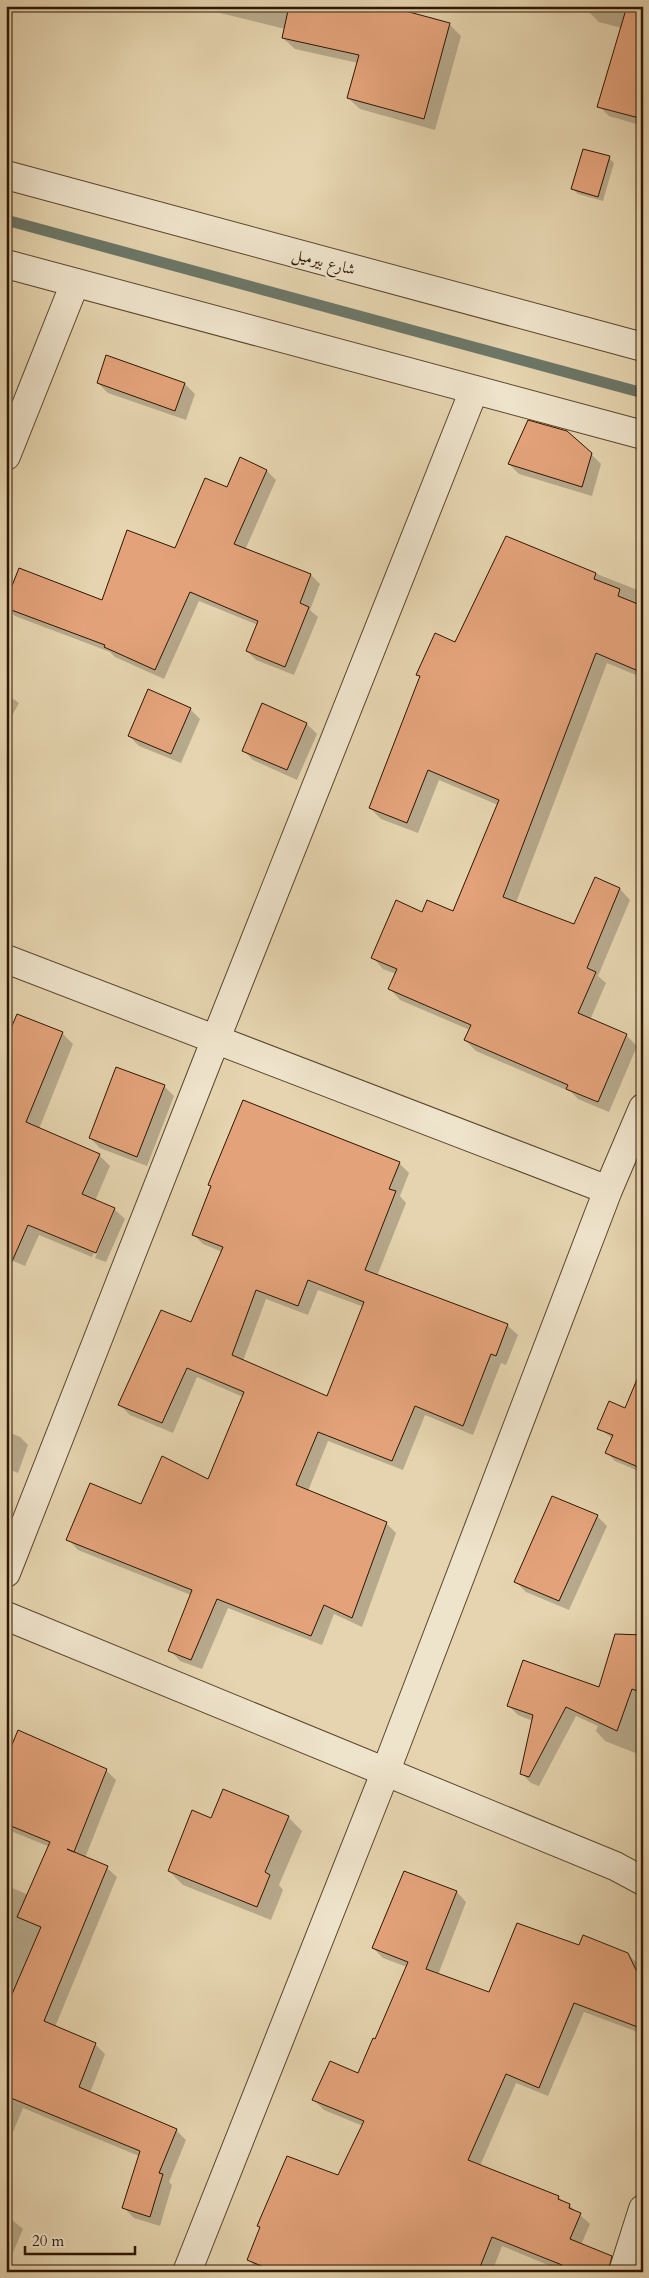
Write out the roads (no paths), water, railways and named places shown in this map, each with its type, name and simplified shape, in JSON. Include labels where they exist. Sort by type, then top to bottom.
[{"type":"street","name":"شارع بيرميل","points":[[6,174],[643,347]]},
{"type":"street","points":[[6,264],[643,435]]},
{"type":"street","points":[[6,456],[75,283]]},
{"type":"street","points":[[6,1573],[474,390]]},
{"type":"street","points":[[6,959],[215,1041],[608,1190]]},
{"type":"street","points":[[187,2272],[386,1773],[608,1190],[643,1108]]},
{"type":"street","points":[[6,1616],[615,1866],[643,1881]]},
{"type":"street","points":[[623,2272],[643,2209]]},
{"type":"waterway","points":[[6,220],[643,393]]}]
